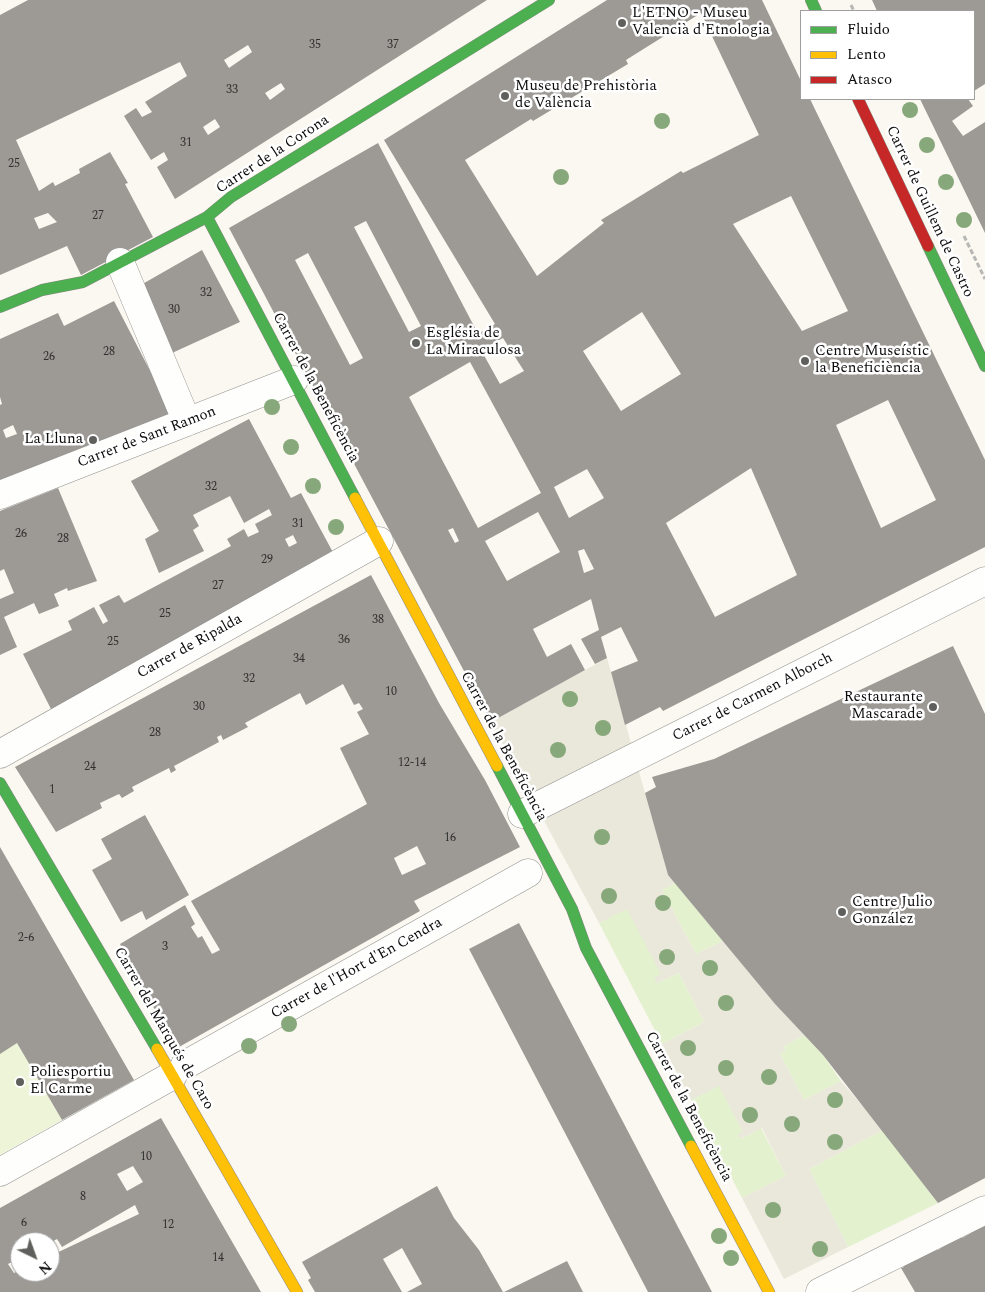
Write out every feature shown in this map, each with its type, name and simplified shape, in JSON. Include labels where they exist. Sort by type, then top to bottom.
[{"type":"street","name":"Carrer de la Corona","points":[[0,307],[42,290],[83,282],[208,217],[232,197],[548,0]]},
{"type":"street","name":"Carrer de Guillem de Castro","points":[[858,100],[985,366]]},
{"type":"street","name":"Carrer de la Beneficència","points":[[208,217],[572,909],[586,948],[769,1292]]},
{"type":"street","points":[[120,262],[187,422]]},
{"type":"street","name":"Carrer de Sant Ramon","points":[[0,495],[294,380]]},
{"type":"street","name":"Carrer de Ripalda","points":[[0,754],[379,541]]},
{"type":"street","name":"Carrer de Carmen Alborch","points":[[522,814],[985,581]]},
{"type":"street","name":"Carrer del Marqués de Caro","points":[[0,783],[179,1070],[297,1292]]},
{"type":"street","name":"Carrer de l'Hort d'En Cendra","points":[[0,1172],[528,873]]},
{"type":"street","points":[[820,1292],[985,1210]]},
{"type":"green space","points":[[675,883],[723,941],[696,954],[662,890]]},
{"type":"green space","points":[[627,908],[662,974],[657,983],[679,973],[704,1022],[662,1044],[599,923]]},
{"type":"green space","name":"Poliesportiu El Carme","points":[[0,1013],[62,1120],[0,1155]]},
{"type":"green space","points":[[804,1035],[823,1055],[841,1081],[804,1100],[780,1054],[785,1051],[784,1046]]},
{"type":"green space","points":[[719,1085],[743,1132],[741,1139],[761,1128],[786,1176],[742,1198],[691,1100]]},
{"type":"green space","points":[[883,1130],[938,1203],[848,1247],[809,1169]]},
{"type":"shaded area","points":[[607,658],[668,875],[675,883],[662,890],[696,954],[723,941],[775,1004],[804,1035],[784,1046],[785,1051],[780,1054],[804,1100],[841,1081],[883,1130],[809,1169],[848,1247],[784,1279],[742,1198],[786,1176],[762,1128],[740,1139],[738,1134],[743,1132],[719,1086],[691,1100],[662,1044],[704,1022],[679,973],[657,983],[654,978],[661,974],[627,909],[599,923],[491,722]]},
{"type":"building","points":[[28,0],[487,0],[175,199],[157,167],[168,160],[164,152],[151,160],[124,116],[136,108],[142,117],[152,112],[145,102],[187,76],[180,62],[16,140],[39,191],[53,182],[55,186],[80,173],[79,169],[110,152],[128,183],[125,184],[153,237],[81,275],[67,246],[0,275],[0,15]],"holes":[[[248,45],[252,52],[229,68],[224,60]],[[281,83],[285,89],[270,100],[265,93]],[[215,119],[220,127],[208,135],[203,127]],[[48,213],[57,222],[39,229],[34,218]]]},
{"type":"building","name":"Centre Museístic la Beneficiència","points":[[607,0],[762,0],[800,79],[800,100],[810,100],[985,460],[985,547],[663,711],[660,707],[625,725],[611,672],[638,661],[621,627],[601,637],[607,658],[595,664],[581,639],[599,630],[591,599],[533,629],[547,657],[571,644],[585,670],[491,722],[229,228],[378,143],[475,328],[471,330],[474,336],[495,324],[384,140]],"holes":[[[701,13],[759,135],[683,173],[681,171],[601,220],[604,223],[537,276],[465,160],[531,119],[533,121],[628,64],[626,60]],[[791,196],[848,311],[802,331],[733,224]],[[366,221],[421,326],[409,332],[354,227]],[[308,253],[363,358],[350,365],[295,260]],[[642,312],[681,374],[621,411],[583,351]],[[503,338],[524,371],[500,384],[481,350]],[[470,362],[541,493],[478,528],[409,397]],[[888,400],[936,500],[881,528],[836,425]],[[751,468],[797,575],[715,617],[666,523]],[[587,469],[604,498],[569,518],[554,487]],[[538,512],[560,552],[507,581],[485,541]],[[453,528],[459,541],[455,543],[448,530]],[[584,549],[594,569],[584,573],[578,551]]]},
{"type":"building","points":[[872,0],[985,0],[985,84],[975,90],[975,10],[877,10]]},
{"type":"building","points":[[920,100],[969,100],[973,106],[952,121],[963,136],[985,122],[985,233]]},
{"type":"building","points":[[202,250],[240,322],[172,353],[139,286]]},
{"type":"building","points":[[114,301],[174,417],[0,485],[0,405],[2,404],[0,397],[0,339],[58,313],[64,326]],"holes":[[[13,425],[17,434],[6,438],[3,430]]]},
{"type":"building","points":[[249,419],[291,498],[301,493],[336,558],[52,711],[23,654],[72,630],[68,621],[94,607],[103,624],[108,621],[99,605],[119,595],[124,603],[231,546],[227,539],[244,529],[248,537],[259,532],[255,524],[272,515],[269,509],[244,523],[230,496],[193,515],[199,526],[193,530],[204,551],[159,573],[145,539],[159,531],[131,481]],"holes":[[[293,535],[297,543],[289,547],[285,539]]]},
{"type":"building","points":[[58,488],[97,581],[68,591],[67,588],[54,594],[59,606],[39,614],[34,603],[4,617],[17,647],[0,655],[0,599],[14,593],[4,569],[0,571],[0,511]]},
{"type":"building","points":[[371,575],[439,703],[485,780],[520,847],[414,901],[420,911],[179,1047],[167,1032],[170,1030],[157,1009],[155,1010],[149,999],[151,998],[146,989],[144,990],[129,959],[127,961],[119,949],[122,948],[120,944],[185,905],[195,924],[191,927],[198,938],[202,936],[212,954],[220,950],[191,901],[367,804],[340,748],[369,734],[357,712],[363,709],[359,703],[354,705],[343,684],[306,705],[300,693],[245,723],[248,727],[223,740],[221,735],[217,737],[219,742],[174,766],[176,770],[171,773],[169,768],[132,787],[134,791],[122,798],[119,794],[100,803],[102,808],[56,832],[15,767]],"holes":[[[417,846],[426,864],[402,875],[394,858]]]},
{"type":"building","name":"Centre Julio González","points":[[953,646],[985,714],[985,1178],[938,1203],[823,1055],[775,1004],[668,875],[645,793],[656,787],[652,777],[714,759]]},
{"type":"building","points":[[145,815],[189,895],[146,920],[142,911],[121,922],[92,870],[112,859],[101,839]]},
{"type":"building","points":[[0,847],[134,1080],[62,1120],[17,1043],[0,1054]]},
{"type":"building","points":[[519,923],[712,1292],[648,1292],[469,949]]},
{"type":"building","points":[[161,1118],[261,1292],[0,1292],[0,1208]],"holes":[[[133,1166],[143,1182],[127,1191],[117,1174]]]},
{"type":"building","points":[[437,1186],[454,1218],[479,1250],[503,1292],[407,1292],[422,1284],[402,1248],[383,1259],[402,1292],[315,1292],[308,1280],[311,1278],[302,1262]]},
{"type":"building","points":[[982,1224],[985,1226],[985,1292],[915,1292],[901,1268],[904,1267],[903,1264],[915,1258],[917,1260],[937,1247],[938,1250],[961,1235],[962,1238],[971,1233],[969,1230]]},
{"type":"building","points":[[567,1261],[583,1292],[504,1292]]},
{"type":"traffic: fast","points":[[0,307],[42,290],[83,282],[207,217],[231,197],[549,0]]},
{"type":"traffic: fast","points":[[811,0],[816,10]]},
{"type":"traffic: fast","points":[[207,217],[355,498]]},
{"type":"traffic: fast","points":[[928,246],[985,366]]},
{"type":"traffic: fast","points":[[497,766],[572,909],[586,948],[691,1146]]},
{"type":"traffic: fast","points":[[0,783],[157,1049]]},
{"type":"traffic: slow","points":[[355,498],[497,766]]},
{"type":"traffic: slow","points":[[157,1049],[297,1292]]},
{"type":"traffic: slow","points":[[691,1146],[769,1292]]},
{"type":"traffic: jam","points":[[858,100],[928,246]]},
{"type":"place","name":"L'ETNO - Museu Valencià d'Etnologia","points":[[622,23]]},
{"type":"place","name":"Museu de Prehistòria de València","points":[[505,96]]},
{"type":"place","name":"Església de La Miraculosa","points":[[416,343]]},
{"type":"place","name":"Centre Museístic la Beneficiència","points":[[805,361]]},
{"type":"place","name":"La Lluna","points":[[93,440]]},
{"type":"place","name":"Restaurante Mascarade","points":[[933,707]]},
{"type":"place","name":"Centre Julio González","points":[[842,912]]},
{"type":"place","name":"Poliesportiu El Carme","points":[[20,1082]]}]
